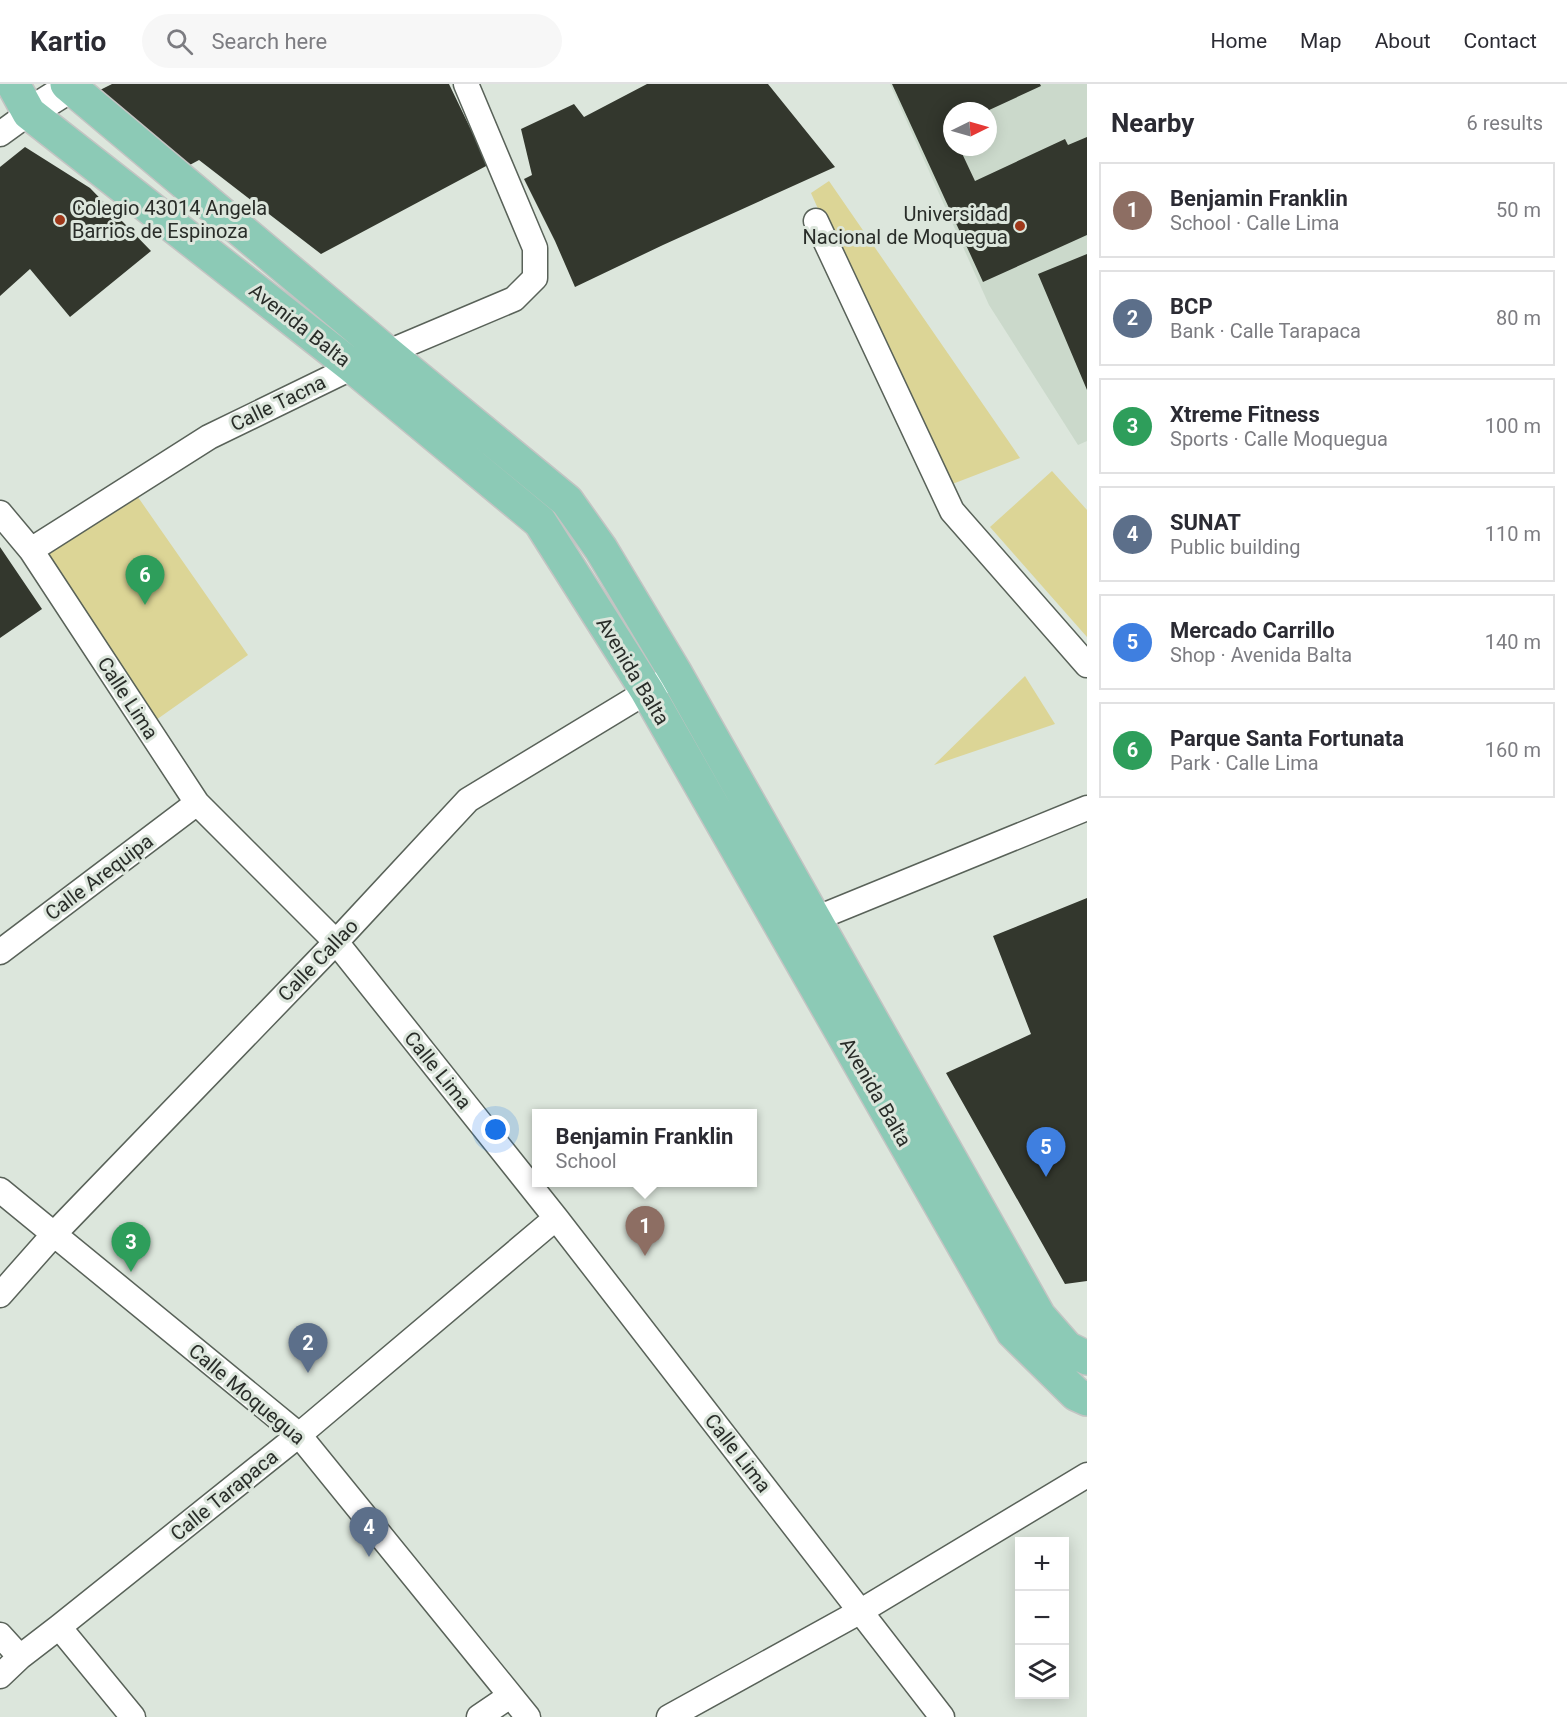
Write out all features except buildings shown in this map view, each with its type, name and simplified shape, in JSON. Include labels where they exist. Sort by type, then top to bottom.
[{"type":"main road","name":"Avenida Balta","points":[[13,84],[29,113],[353,367],[540,522],[647,691],[1013,1332],[1071,1353]]},
{"type":"main road","name":"Avenida Balta","points":[[70,85],[386,352],[567,501],[602,549],[676,674],[1039,1316],[1071,1353],[1076,1394],[1087,1399]]},
{"type":"street","name":"Calle Tacna","points":[[31,550],[209,437],[386,352],[514,299],[535,278],[534,248],[465,84]]},
{"type":"street","points":[[0,134],[70,85]]},
{"type":"street","points":[[816,221],[952,511],[1087,665]]},
{"type":"street","name":"Calle Lima","points":[[1,516],[31,550],[197,803],[336,942],[556,1218],[942,1717]]},
{"type":"street","name":"Calle Callao","points":[[0,1295],[54,1234],[336,942],[468,800],[676,674]]},
{"type":"street","name":"Calle Arequipa","points":[[0,951],[197,803]]},
{"type":"street","points":[[786,934],[815,919],[1087,808]]},
{"type":"street","name":"Calle Moquegua","points":[[0,1190],[299,1434],[528,1717]]},
{"type":"street","name":"Calle Tarapaca","points":[[0,1676],[20,1657],[299,1434],[556,1218]]},
{"type":"street","points":[[669,1717],[861,1611],[1087,1475]]},
{"type":"street","points":[[59,1627],[133,1717]]},
{"type":"street","points":[[0,1635],[20,1657]]},
{"type":"street","points":[[479,1717],[510,1696]]},
{"type":"shaded area","name":"Universidad Nacional de Moquegua","points":[[890,84],[1087,84],[1087,441],[1078,445],[989,305]]},
{"type":"shaded area","points":[[829,181],[1020,458],[942,488],[811,193]]},
{"type":"shaded area","points":[[1052,471],[1087,510],[1087,637],[990,527]]},
{"type":"shaded area","points":[[133,490],[248,655],[156,720],[41,556]]},
{"type":"shaded area","points":[[1025,676],[1055,724],[934,765]]},
{"type":"place","name":"Colegio 43014 Angela Barrios de Espinoza","points":[[60,220]]},
{"type":"place","name":"Universidad Nacional de Moquegua","points":[[1020,226]]},
{"type":"place","name":"Parque Santa Fortunata","points":[[145,605]]},
{"type":"place","name":"Mercado Carrillo","points":[[1046,1177]]},
{"type":"place","name":"Benjamin Franklin","points":[[645,1256]]},
{"type":"place","name":"Xtreme Fitness","points":[[131,1272]]},
{"type":"place","name":"BCP","points":[[308,1373]]},
{"type":"place","name":"SUNAT","points":[[369,1557]]}]
